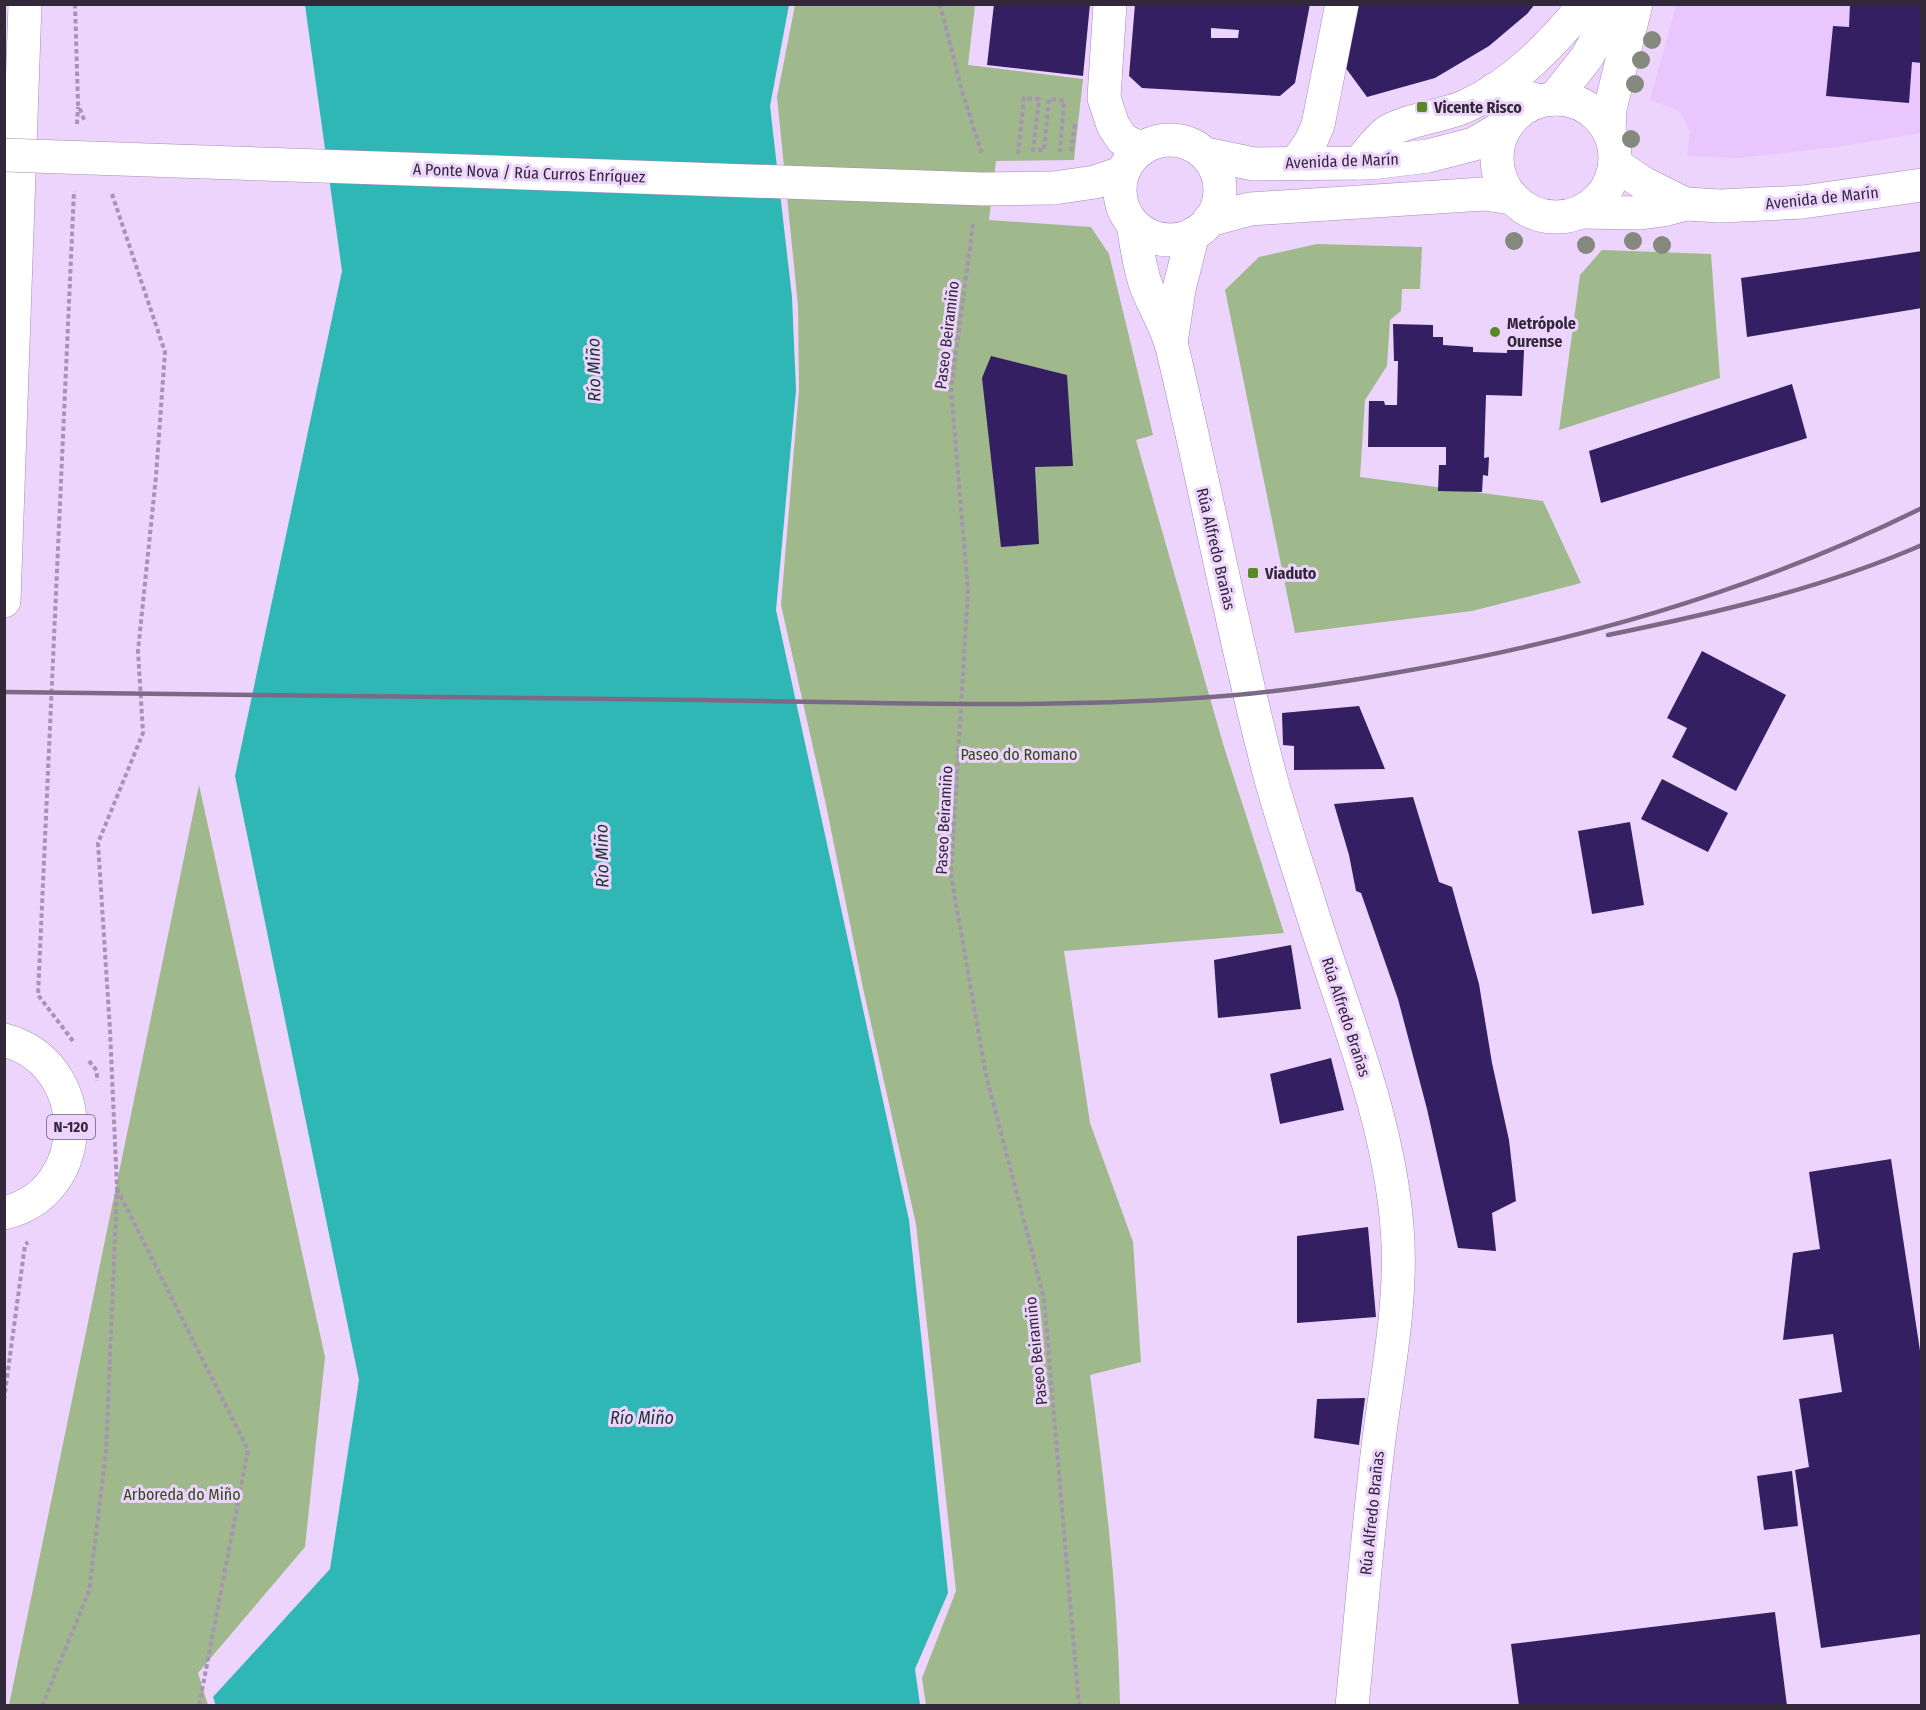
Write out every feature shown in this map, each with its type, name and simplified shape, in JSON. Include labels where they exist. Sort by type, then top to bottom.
[{"type":"main road","points":[[4,601],[25,4]]},
{"type":"main road","points":[[1110,4],[1104,98],[1113,125],[1122,139],[1133,145],[1144,147]]},
{"type":"main road","points":[[1296,163],[1311,141],[1318,125],[1342,4]]},
{"type":"main road","points":[[1359,163],[1388,132],[1467,106],[1515,76],[1541,53],[1585,4]]},
{"type":"main road","points":[[1495,89],[1547,100],[1571,101],[1587,107],[1600,118],[1609,132],[1614,148],[1615,164],[1611,179],[1594,204],[1581,212],[1567,216],[1545,216],[1524,208],[1512,198],[1503,185],[1498,170],[1497,154],[1500,138],[1517,113],[1528,106],[1547,100],[1587,57],[1616,4]]},
{"type":"main road","points":[[1609,132],[1610,108],[1636,4]]},
{"type":"main road","name":"Avenida de Marín","points":[[1205,154],[1254,164],[1359,163],[1428,156],[1474,144],[1508,124]]},
{"type":"main road","points":[[1201,227],[1218,200],[1219,179],[1205,154],[1194,146],[1169,140],[1156,142],[1135,154],[1126,200],[1146,233],[1161,239],[1177,239],[1201,227],[1250,209],[1484,194],[1512,198]]},
{"type":"main road","name":"A Ponte Nova / Rúa Curros Enríquez","points":[[4,155],[983,189],[1053,188],[1095,182],[1126,200]]},
{"type":"main road","name":"Avenida de Marín","points":[[1615,164],[1643,183],[1685,204]]},
{"type":"main road","name":"Avenida de Marín","points":[[1581,212],[1640,213],[1685,204],[1721,206],[1803,202],[1922,185]]},
{"type":"main road","name":"Rúa Alfredo Brañas","points":[[1126,200],[1137,254],[1146,284],[1171,343],[1239,650],[1270,775],[1308,902],[1359,1052],[1383,1140],[1392,1186],[1398,1227],[1399,1266],[1373,1489],[1352,1706]]},
{"type":"main road","name":"Rúa Alfredo Brañas","points":[[1171,343],[1179,289],[1201,227]]},
{"type":"main road","name":"N-120","points":[[4,1040],[19,1044],[43,1061],[62,1084],[71,1112],[70,1142],[60,1170],[42,1194],[17,1210],[4,1213]]},
{"type":"path","points":[[75,4],[77,127]]},
{"type":"path","points":[[940,4],[962,91],[982,154],[980,164]]},
{"type":"path","points":[[1017,159],[1024,98],[1039,99],[1033,150],[1044,150],[1049,99],[1064,101],[1059,152],[1071,153],[1077,106],[1104,98]]},
{"type":"path","points":[[78,104],[86,124]]},
{"type":"path","points":[[42,1706],[88,1591],[106,1452],[117,1188],[98,843],[143,733],[138,651],[156,476],[165,352],[109,186]]},
{"type":"path","points":[[74,187],[38,995],[77,1046]]},
{"type":"path","name":"Paseo Beiramiño","points":[[973,220],[951,390],[968,590],[951,875],[986,1075],[1044,1298],[1079,1706]]},
{"type":"path","points":[[84,1054],[97,1071],[98,1083]]},
{"type":"path","points":[[117,1188],[248,1450],[199,1706]]},
{"type":"path","points":[[4,1400],[25,1245],[33,1236]]},
{"type":"shaded area","points":[[1676,5],[1921,5],[1921,133],[1837,147],[1739,158],[1687,156],[1690,132],[1681,114],[1675,109],[1650,100]]},
{"type":"green space","name":"Paseo do Romano","points":[[795,5],[975,5],[968,65],[1083,79],[1074,160],[996,161],[989,220],[1091,227],[1109,254],[1153,435],[1136,440],[1224,747],[1284,933],[1064,951],[1090,1123],[1133,1242],[1141,1362],[1090,1375],[1110,1540],[1117,1622],[1120,1705],[926,1705],[922,1678],[956,1591],[916,1224],[781,605],[799,390],[798,306],[777,97]]},
{"type":"green space","points":[[1317,244],[1422,247],[1420,289],[1402,289],[1401,311],[1390,320],[1387,366],[1365,400],[1360,477],[1543,501],[1581,583],[1472,611],[1295,633],[1225,290],[1259,257]]},
{"type":"green space","points":[[1602,250],[1711,254],[1720,378],[1559,430],[1580,275]]},
{"type":"green space","name":"Arboreda do Miño","points":[[199,785],[325,1357],[305,1547],[198,1673],[208,1705],[9,1705]]},
{"type":"water","name":"Río Miño","points":[[305,5],[789,5],[770,106],[792,297],[796,390],[776,610],[909,1220],[948,1593],[915,1669],[920,1705],[216,1706],[213,1697],[330,1569],[359,1380],[235,776],[342,271]]},
{"type":"building","points":[[994,4],[1090,4],[1083,76],[987,65]]},
{"type":"building","points":[[1135,4],[1310,4],[1295,83],[1280,96],[1142,88],[1129,76]],"holes":[[[1211,28],[1239,30],[1238,38],[1211,38]]]},
{"type":"building","points":[[1358,4],[1535,4],[1527,14],[1489,46],[1435,78],[1367,97],[1345,67]]},
{"type":"building","points":[[1850,4],[1922,4],[1922,63],[1912,62],[1909,103],[1826,96],[1833,26],[1849,27]]},
{"type":"building","points":[[1922,251],[1922,308],[1747,337],[1741,278]]},
{"type":"building","points":[[1393,324],[1433,325],[1433,337],[1443,337],[1443,345],[1473,347],[1473,352],[1507,353],[1507,350],[1524,350],[1522,396],[1486,395],[1484,458],[1489,457],[1488,476],[1483,475],[1482,492],[1438,491],[1439,465],[1446,465],[1446,447],[1368,447],[1369,401],[1384,401],[1385,405],[1397,405],[1398,361],[1394,361]]},
{"type":"building","points":[[991,356],[1067,375],[1073,466],[1035,467],[1039,544],[1001,547],[982,378]]},
{"type":"building","points":[[1792,384],[1807,438],[1601,503],[1589,451]]},
{"type":"building","points":[[1702,651],[1786,695],[1736,791],[1672,757],[1687,728],[1667,718]]},
{"type":"building","points":[[1359,706],[1385,769],[1294,770],[1294,746],[1283,745],[1282,713]]},
{"type":"building","points":[[1662,779],[1728,813],[1708,852],[1641,819]]},
{"type":"building","points":[[1413,797],[1439,882],[1452,887],[1479,984],[1492,1063],[1509,1140],[1516,1201],[1492,1213],[1496,1251],[1458,1248],[1427,1109],[1398,999],[1361,893],[1356,891],[1349,855],[1334,804]]},
{"type":"building","points":[[1630,822],[1644,905],[1592,914],[1578,831]]},
{"type":"building","points":[[1291,945],[1301,1009],[1218,1018],[1214,960]]},
{"type":"building","points":[[1331,1058],[1344,1110],[1280,1124],[1270,1074]]},
{"type":"building","points":[[1891,1159],[1922,1364],[1922,1634],[1821,1648],[1795,1470],[1809,1467],[1799,1399],[1842,1392],[1833,1334],[1783,1340],[1793,1253],[1820,1249],[1809,1172]]},
{"type":"building","points":[[1368,1227],[1376,1317],[1297,1323],[1297,1236]]},
{"type":"building","points":[[1365,1398],[1359,1445],[1314,1438],[1317,1399]]},
{"type":"building","points":[[1792,1471],[1798,1526],[1764,1530],[1757,1476]]},
{"type":"building","points":[[1775,1612],[1787,1706],[1519,1706],[1511,1644]]},
{"type":"railway","points":[[4,692],[1010,704],[1135,701],[1251,694],[1331,684],[1411,670],[1542,643],[1608,626],[1736,586],[1799,563],[1922,508]]},
{"type":"railway","points":[[1608,635],[1688,618],[1806,587],[1884,561],[1922,545]]},
{"type":"place","name":"Vicente Risco","points":[[1422,107]]},
{"type":"place","name":"Metrópole Ourense","points":[[1495,332]]},
{"type":"place","name":"Viaduto","points":[[1253,573]]}]
